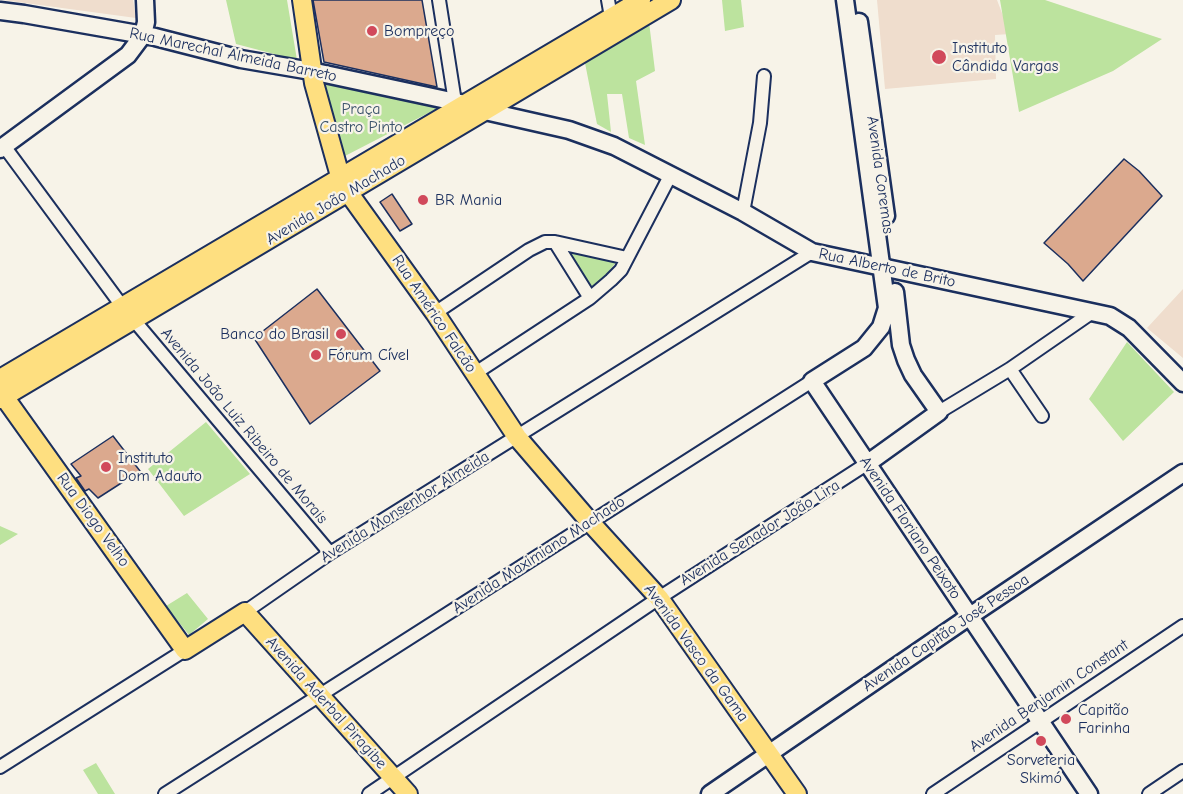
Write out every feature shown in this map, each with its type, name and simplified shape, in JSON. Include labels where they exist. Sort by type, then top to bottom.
[{"type":"main road","name":"Rua Américo Falcão","points":[[302,0],[311,71],[345,184],[435,313],[517,437]]},
{"type":"main road","name":"Avenida João Machado","points":[[345,184],[460,103],[610,9],[641,0]]},
{"type":"main road","name":"Avenida João Machado","points":[[1,391],[127,313],[345,184],[485,111],[671,0]]},
{"type":"main road","name":"Rua Diogo Velho","points":[[1,391],[185,650]]},
{"type":"main road","name":"Avenida Vasco da Gama","points":[[517,437],[659,598],[797,794]]},
{"type":"main road","name":"Avenida Monsenhor Almeida","points":[[185,650],[244,612]]},
{"type":"main road","name":"Avenida Aderbal Piragibe","points":[[244,612],[408,794]]},
{"type":"street","points":[[2,148],[118,64],[143,35],[146,22],[145,0]]},
{"type":"street","points":[[439,0],[460,103]]},
{"type":"street","name":"Avenida Coremas","points":[[844,0],[867,167],[901,345],[913,375],[939,412]]},
{"type":"street","name":"Avenida Coremas","points":[[856,0],[888,268],[886,297]]},
{"type":"street","name":"Rua Marechal Almeida Barreto","points":[[0,11],[143,35],[240,59],[311,71],[460,103]]},
{"type":"street","points":[[742,212],[760,123],[764,76]]},
{"type":"street","name":"Rua Alberto de Brito","points":[[485,111],[569,130],[614,146],[742,212],[813,252],[1110,316],[1129,328],[1183,383]]},
{"type":"street","name":"Avenida João Luiz Ribeiro de Morais","points":[[2,148],[127,313],[330,553]]},
{"type":"street","points":[[474,374],[590,298],[621,270],[670,176]]},
{"type":"street","points":[[435,313],[529,250],[545,242],[555,242],[627,258]]},
{"type":"street","points":[[555,242],[590,298]]},
{"type":"street","name":"Avenida Monsenhor Almeida","points":[[244,612],[330,553],[813,252]]},
{"type":"street","name":"Avenida Maximiano Machado","points":[[165,794],[859,352],[881,327],[887,308],[886,297]]},
{"type":"street","name":"Avenida Senador João Lira","points":[[369,794],[659,598],[868,464],[939,412],[1010,369],[1091,313]]},
{"type":"street","points":[[1010,369],[1042,416]]},
{"type":"street","name":"Avenida Floriano Peixoto","points":[[812,381],[1089,794]]},
{"type":"street","name":"Avenida Capitão José Pessoa","points":[[710,794],[1183,473]]},
{"type":"street","name":"Avenida Benjamin Constant","points":[[933,794],[1183,626]]},
{"type":"street","name":"Avenida Monsenhor Almeida","points":[[0,767],[185,650]]},
{"type":"street","points":[[1149,794],[1183,771]]},
{"type":"shaded area","points":[[3,0],[133,0],[136,18]]},
{"type":"shaded area","name":"Instituto Cândida Vargas","points":[[877,0],[997,0],[1010,34],[995,35],[996,79],[885,89]]},
{"type":"shaded area","points":[[1183,289],[1183,358],[1147,328]]},
{"type":"green space","points":[[226,0],[287,0],[297,60],[236,44]]},
{"type":"green space","points":[[722,0],[741,0],[744,27],[725,31]]},
{"type":"green space","points":[[1000,0],[1045,0],[1162,39],[1113,71],[1019,112]]},
{"type":"green space","points":[[649,22],[655,71],[636,81],[645,145],[629,138],[622,94],[607,94],[611,132],[597,124],[585,63]]},
{"type":"green space","name":"Praça Castro Pinto","points":[[324,83],[438,108],[343,157]]},
{"type":"green space","points":[[564,249],[618,260],[590,294]]},
{"type":"green space","points":[[1127,342],[1174,392],[1123,441],[1089,399]]},
{"type":"green space","points":[[206,422],[250,474],[184,516],[148,469]]},
{"type":"green space","points":[[0,526],[18,534],[0,545]]},
{"type":"green space","points":[[187,593],[208,619],[189,635],[166,606]]},
{"type":"green space","points":[[96,763],[115,794],[98,794],[83,770]]},
{"type":"building","name":"Bompreço","points":[[313,0],[422,0],[437,87],[324,62]]},
{"type":"building","points":[[1124,159],[1139,171],[1162,196],[1083,281],[1044,243]]},
{"type":"building","points":[[392,194],[412,224],[400,231],[380,202]]},
{"type":"building","name":"Fórum Cível","points":[[317,289],[380,371],[310,424],[254,338]]},
{"type":"building","name":"Instituto Dom Adauto","points":[[113,436],[140,471],[98,498],[89,489],[85,491],[76,478],[81,476],[71,464]]},
{"type":"place","name":"Bompreço","points":[[372,31]]},
{"type":"place","name":"Instituto Cândida Vargas","points":[[939,57]]},
{"type":"place","name":"BR Mania","points":[[423,200]]},
{"type":"place","name":"Banco do Brasil","points":[[341,334]]},
{"type":"place","name":"Fórum Cível","points":[[316,355]]},
{"type":"place","name":"Instituto Dom Adauto","points":[[106,467]]},
{"type":"place","name":"Capitão Farinha","points":[[1066,719]]},
{"type":"place","name":"Sorveteria Skimó","points":[[1041,741]]}]
